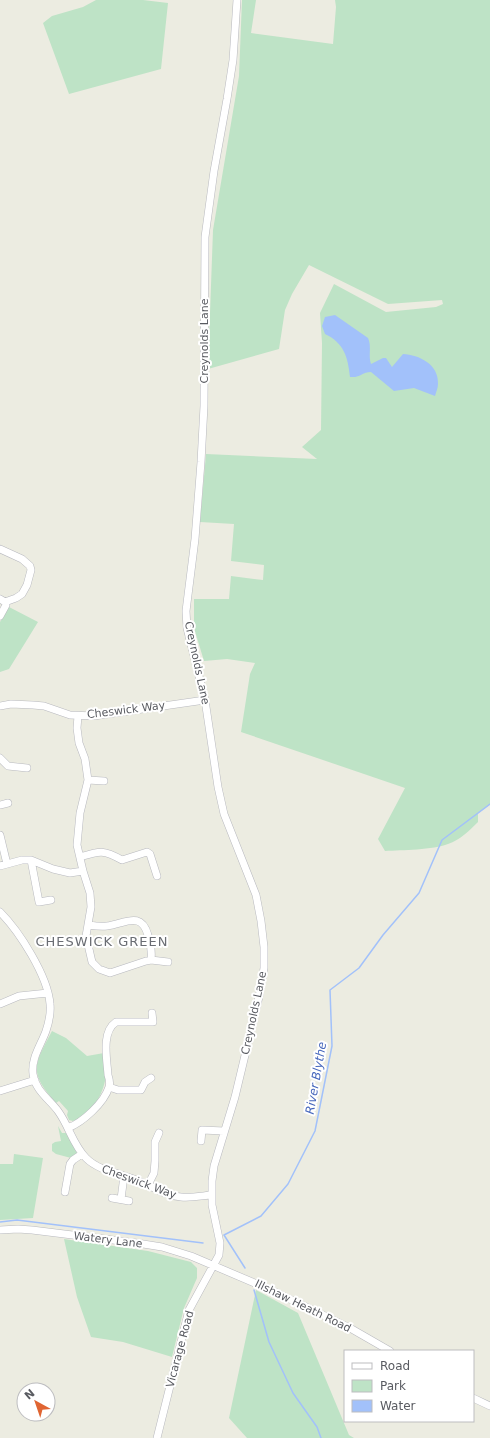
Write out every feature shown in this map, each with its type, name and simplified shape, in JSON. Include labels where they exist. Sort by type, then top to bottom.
[{"type":"street","name":"Creynolds Lane","points":[[214,1264],[219,1255],[220,1249],[213,1217],[211,1195],[214,1166],[235,1097],[259,997],[264,968],[264,947],[256,895],[224,814],[218,787],[205,700],[190,645],[186,611],[195,538],[204,406],[205,237],[214,171],[228,99],[233,60],[237,0]]},
{"type":"street","points":[[0,549],[22,559],[30,566],[31,570],[27,586],[22,594],[16,598],[2,601],[6,605],[0,616]]},
{"type":"street","name":"Cheswick Way","points":[[0,706],[11,704],[33,704],[78,716],[94,716],[205,700]]},
{"type":"street","points":[[78,716],[77,728],[79,743],[85,759],[88,780],[78,830],[77,845],[90,893],[91,908],[86,936],[92,962],[99,969],[110,973],[138,962],[151,960],[168,962]]},
{"type":"street","points":[[0,758],[8,766],[28,768]]},
{"type":"street","points":[[88,780],[104,781]]},
{"type":"street","points":[[0,804],[8,803]]},
{"type":"street","points":[[0,835],[4,865],[22,860],[31,860],[53,869],[70,873],[83,871]]},
{"type":"street","points":[[80,857],[99,852],[106,852],[122,860],[147,852],[150,854],[157,876]]},
{"type":"street","points":[[31,860],[39,902],[51,900]]},
{"type":"street","points":[[0,912],[24,942],[42,978],[50,1002],[50,1012],[46,1032],[33,1063],[34,1080],[0,1091]]},
{"type":"street","points":[[88,925],[105,926],[136,920],[141,922],[144,925],[152,947],[151,960]]},
{"type":"street","points":[[0,1004],[19,996],[48,993]]},
{"type":"street","points":[[68,1128],[81,1121],[93,1111],[109,1087],[107,1038],[111,1025],[116,1022],[153,1022],[152,1013]]},
{"type":"street","points":[[109,1087],[118,1090],[141,1090],[145,1082],[151,1078]]},
{"type":"street","name":"Cheswick Way","points":[[34,1080],[40,1091],[57,1111],[82,1154],[95,1165],[168,1194],[182,1198],[211,1195]]},
{"type":"street","points":[[201,1141],[202,1130],[224,1131]]},
{"type":"street","points":[[148,1185],[154,1173],[156,1161],[154,1142],[159,1133]]},
{"type":"street","points":[[65,1192],[70,1164],[82,1154]]},
{"type":"street","points":[[121,1199],[124,1176]]},
{"type":"street","points":[[112,1198],[129,1201]]},
{"type":"street","name":"Watery Lane","points":[[0,1230],[32,1230],[156,1246],[214,1264]]},
{"type":"street","name":"Illshaw Heath Road","points":[[214,1264],[328,1318],[388,1350]]},
{"type":"street","name":"Vicarage Road","points":[[157,1438],[189,1310],[214,1264]]},
{"type":"street","points":[[474,1398],[490,1406]]},
{"type":"green space","points":[[96,0],[143,0],[168,3],[161,69],[69,94],[43,23],[52,16],[83,7]]},
{"type":"green space","points":[[242,0],[256,0],[251,33],[333,44],[336,7],[335,0],[490,0],[490,804],[478,813],[478,822],[468,831],[457,840],[442,846],[385,851],[378,839],[405,788],[241,732],[250,674],[255,663],[227,659],[204,661],[194,628],[194,599],[229,599],[231,576],[263,580],[264,565],[231,561],[234,524],[200,522],[206,454],[317,459],[302,447],[321,430],[322,343],[320,313],[334,284],[386,312],[436,307],[443,304],[442,300],[388,304],[309,265],[292,294],[285,310],[279,349],[208,369],[213,230],[239,76]]},
{"type":"green space","points":[[9,607],[38,622],[9,669],[0,672],[0,622]]},
{"type":"green space","points":[[52,1031],[66,1038],[87,1056],[104,1053],[106,1078],[101,1094],[94,1106],[85,1115],[73,1121],[69,1120],[67,1115],[68,1111],[59,1101],[56,1103],[47,1092],[38,1076],[38,1061]]},
{"type":"green space","points":[[58,1126],[62,1133],[66,1133],[77,1153],[71,1158],[56,1154],[52,1151],[52,1144],[61,1141]]},
{"type":"green space","points":[[14,1154],[43,1158],[33,1218],[0,1220],[0,1164],[13,1164]]},
{"type":"green space","points":[[64,1239],[148,1251],[191,1262],[197,1268],[197,1278],[184,1308],[172,1357],[123,1342],[91,1337],[77,1297]]},
{"type":"green space","points":[[256,1290],[298,1313],[349,1435],[354,1438],[247,1438],[229,1418]]},
{"type":"water","points":[[335,315],[368,338],[371,364],[386,358],[392,367],[403,354],[415,356],[432,366],[437,377],[438,386],[435,396],[414,388],[394,391],[371,372],[357,377],[350,377],[344,351],[337,342],[325,334],[322,326],[325,317]]},
{"type":"waterway","name":"River Blythe","points":[[245,1268],[224,1235],[261,1216],[288,1184],[315,1131],[332,1046],[330,990],[359,968],[383,935],[419,893],[442,840],[490,804]]},
{"type":"waterway","name":"River Blythe","points":[[0,1222],[17,1220],[203,1243]]},
{"type":"waterway","points":[[254,1290],[269,1342],[293,1393],[317,1427],[321,1438]]},
{"type":"district","name":"CHESWICK GREEN","points":[[102,941]]}]
